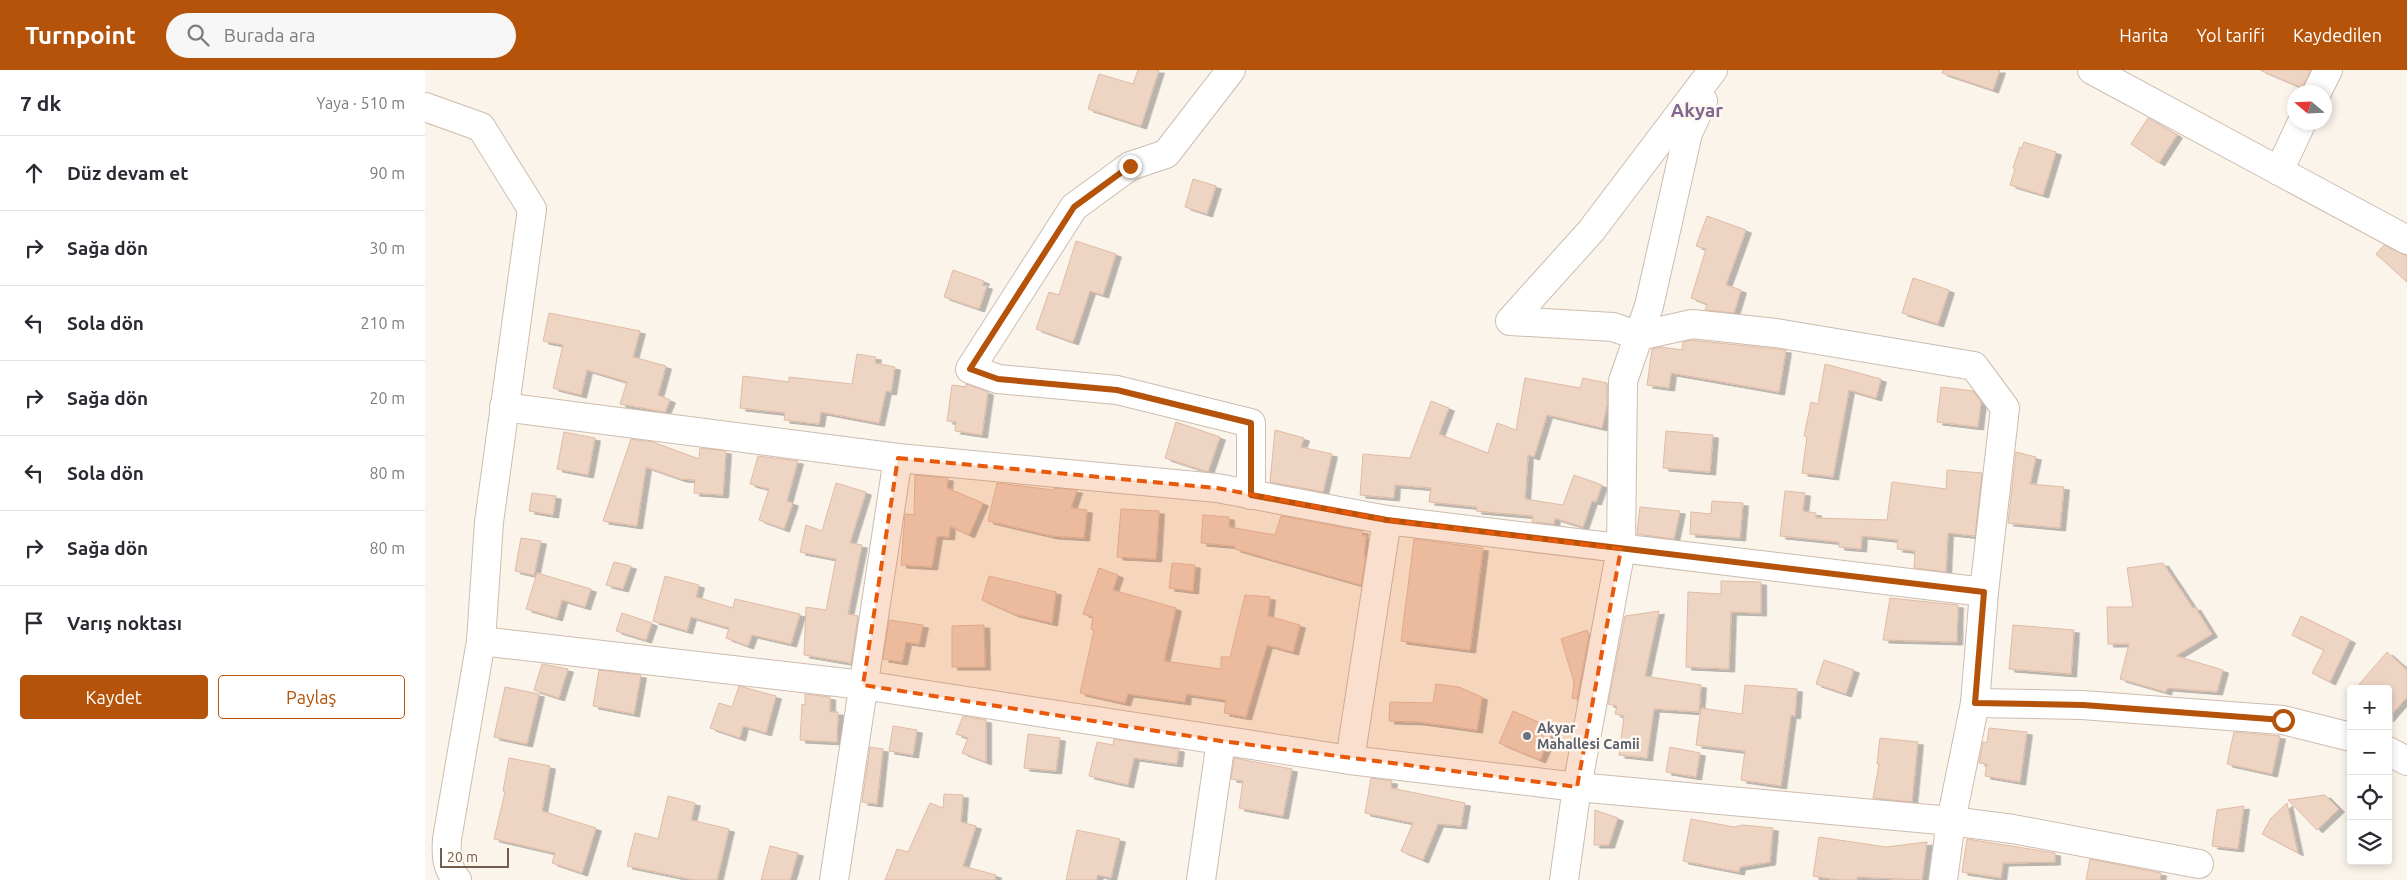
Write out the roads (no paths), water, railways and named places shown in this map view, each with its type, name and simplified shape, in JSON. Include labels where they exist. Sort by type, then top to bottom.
[{"type":"street","points":[[1231,70],[1166,154],[1130,166],[1074,207],[970,369],[998,379],[1117,390],[1251,423],[1251,495]]},
{"type":"street","points":[[1713,70],[1591,231],[1510,321],[1613,327],[1639,336],[1692,324],[1776,333],[1974,366],[2005,408],[1984,592],[1975,703],[1951,821],[1943,880]]},
{"type":"street","points":[[1564,880],[1577,787],[1621,549],[1623,381],[1649,306],[1688,133],[1718,70]]},
{"type":"street","points":[[2092,70],[2407,240]]},
{"type":"street","points":[[2320,85],[2328,70]]},
{"type":"street","points":[[425,98],[486,120],[541,206],[489,522],[481,642],[447,839],[446,857],[452,874],[457,880]]},
{"type":"street","points":[[425,107],[481,127],[532,209],[508,407]]},
{"type":"street","points":[[2279,171],[2298,130]]},
{"type":"street","points":[[508,407],[898,458],[1207,488],[1387,520],[1984,592]]},
{"type":"street","points":[[834,880],[898,458]]},
{"type":"street","points":[[1350,760],[1387,520]]},
{"type":"street","points":[[481,642],[863,685],[1350,760],[1577,787],[1951,821],[2013,829],[2199,864]]},
{"type":"street","points":[[1975,703],[2083,705],[2283,720],[2347,736]]},
{"type":"street","points":[[1201,880],[1221,741]]},
{"type":"street","points":[[2392,753],[2407,761]]},
{"type":"place","name":"Akyar Mahallesi Camii","points":[[1527,736]]},
{"type":"district","name":"Akyar","points":[[1697,110]]}]
